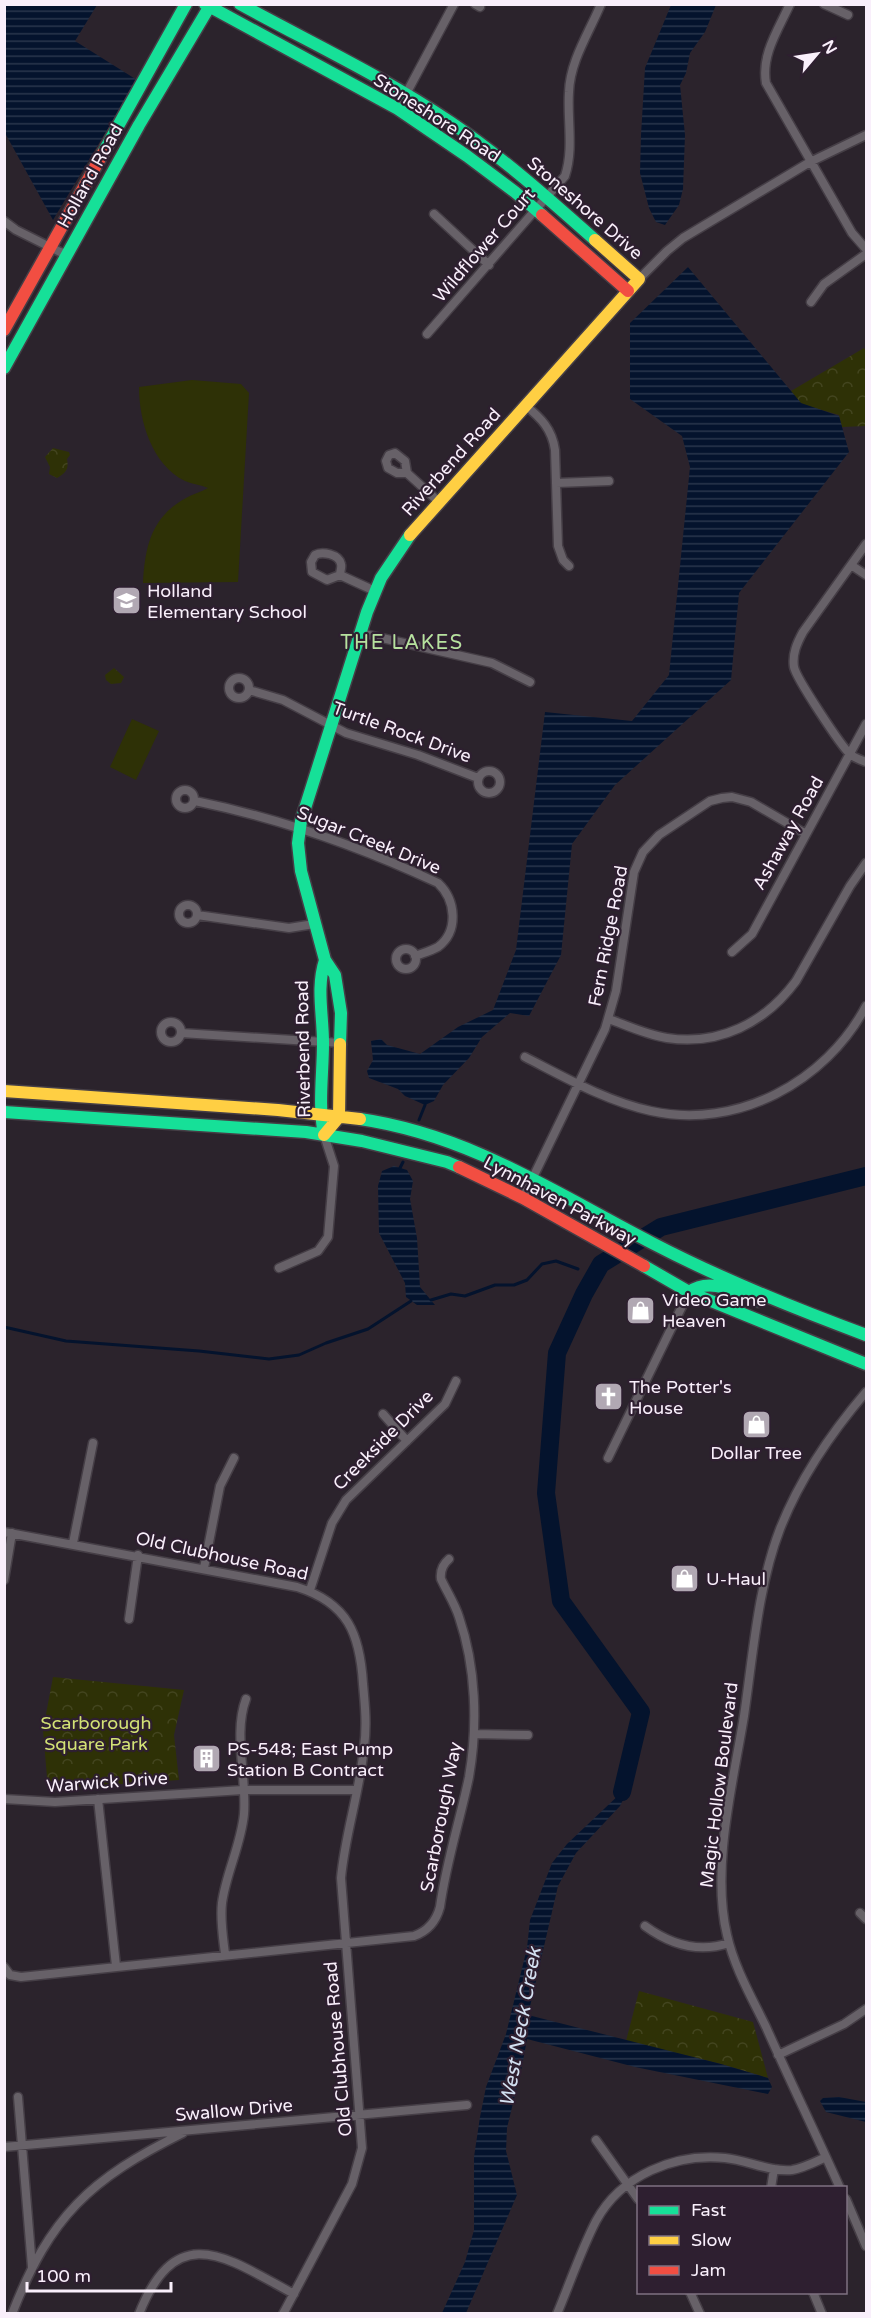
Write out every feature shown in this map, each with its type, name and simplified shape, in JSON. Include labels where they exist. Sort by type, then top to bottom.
[{"type":"main road","name":"Holland Road","points":[[4,330],[186,4]]},
{"type":"main road","name":"Stoneshore Drive","points":[[240,4],[406,94],[486,147],[639,279]]},
{"type":"main road","name":"Holland Road","points":[[4,368],[208,5]]},
{"type":"main road","name":"Stoneshore Road","points":[[208,5],[398,110],[467,156],[515,192],[628,291]]},
{"type":"main road","name":"Riverbend Road","points":[[324,1135],[339,1117],[341,1013],[335,975],[325,960],[314,924],[299,858],[299,829],[375,591],[392,558],[525,405],[639,279]]},
{"type":"main road","name":"Riverbend Road","points":[[324,1135],[320,1114],[323,1042],[319,974],[325,960]]},
{"type":"main road","name":"Lynnhaven Parkway","points":[[4,1091],[320,1114],[393,1126],[454,1142],[533,1178],[650,1242],[783,1305],[867,1335]]},
{"type":"main road","name":"Lynnhaven Parkway","points":[[4,1112],[324,1135],[391,1147],[447,1162],[523,1198],[689,1292],[867,1364]]},
{"type":"main road","points":[[689,1292],[698,1286],[714,1284],[761,1302],[783,1305]]},
{"type":"street","points":[[398,110],[454,4]]},
{"type":"street","name":"Wildflower Court","points":[[427,334],[561,182],[568,166],[571,74],[601,4]]},
{"type":"street","points":[[790,4],[766,56],[764,71],[769,90],[852,233],[867,249]]},
{"type":"street","points":[[824,4],[848,15]]},
{"type":"street","name":"Riverbend Road","points":[[639,279],[683,238],[810,162],[867,135]]},
{"type":"street","points":[[434,214],[489,265]]},
{"type":"street","points":[[5,224],[50,248],[68,254]]},
{"type":"street","points":[[811,302],[824,284],[867,254]]},
{"type":"street","points":[[525,405],[542,420],[552,436],[555,450],[558,546],[563,560],[569,566]]},
{"type":"street","points":[[407,473],[440,502]]},
{"type":"street","points":[[556,483],[609,481]]},
{"type":"street","points":[[867,544],[803,632],[797,643],[794,659],[798,678],[850,754],[867,762]]},
{"type":"street","points":[[851,565],[867,575]]},
{"type":"street","points":[[340,575],[375,591]]},
{"type":"street","points":[[360,633],[492,663],[530,682]]},
{"type":"street","name":"Turtle Rock Drive","points":[[249,690],[284,700],[346,733],[418,755],[478,778]]},
{"type":"street","name":"Ashaway Road","points":[[732,952],[752,934],[867,724]]},
{"type":"street","name":"Fern Ridge Road","points":[[523,1198],[609,1019],[620,968],[634,872],[650,843],[710,801],[732,797],[751,802],[807,834]]},
{"type":"street","name":"Sugar Creek Drive","points":[[195,801],[227,807],[299,829],[393,864],[438,884],[445,890],[452,905],[453,916],[448,934],[438,946],[416,956]]},
{"type":"street","points":[[609,1019],[654,1035],[685,1040],[716,1037],[749,1025],[764,1016],[786,995],[850,886],[867,863]]},
{"type":"street","points":[[197,915],[289,928],[314,924]]},
{"type":"street","points":[[525,1057],[578,1085],[639,1108],[667,1114],[700,1114],[748,1105],[779,1093],[817,1068],[849,1035],[867,1006]]},
{"type":"street","points":[[181,1033],[341,1043]]},
{"type":"street","points":[[279,1268],[318,1251],[328,1237],[334,1161],[324,1135]]},
{"type":"street","points":[[608,1458],[689,1292]]},
{"type":"street","name":"Creekside Drive","points":[[310,1590],[337,1512],[346,1500],[445,1404],[456,1381]]},
{"type":"street","name":"Magic Hollow Boulevard","points":[[840,2186],[729,1943],[722,1911],[721,1873],[766,1578],[780,1529],[800,1487],[828,1439],[867,1392]]},
{"type":"street","points":[[383,1414],[408,1440]]},
{"type":"street","points":[[74,1544],[93,1443]]},
{"type":"street","points":[[204,1568],[220,1486],[234,1458]]},
{"type":"street","points":[[4,1580],[8,1532]]},
{"type":"street","name":"Old Clubhouse Road","points":[[8,1532],[138,1555],[310,1590],[325,1599],[345,1617],[353,1629],[362,1655],[366,1722],[362,1765],[343,1857],[341,1878],[362,2148],[355,2176],[283,2313]]},
{"type":"street","points":[[129,1618],[138,1555]]},
{"type":"street","name":"Scarborough Way","points":[[346,1942],[414,1936],[434,1922],[440,1907],[469,1775],[474,1734],[471,1670],[466,1643],[459,1616],[441,1579],[442,1567],[448,1559]]},
{"type":"street","points":[[225,1954],[221,1917],[222,1902],[242,1823],[242,1715],[246,1699]]},
{"type":"street","points":[[474,1734],[528,1735]]},
{"type":"street","name":"Warwick Drive","points":[[4,1799],[40,1803],[243,1790],[357,1790]]},
{"type":"street","points":[[98,1799],[116,1966]]},
{"type":"street","points":[[645,1926],[667,1940],[694,1948],[729,1943]]},
{"type":"street","name":"Old Clubhouse Road","points":[[4,1967],[10,1975],[15,1977],[346,1942]]},
{"type":"street","points":[[778,2055],[844,2024],[867,2009]]},
{"type":"street","points":[[18,2097],[32,2267]]},
{"type":"street","name":"Swallow Drive","points":[[4,2147],[466,2105]]},
{"type":"street","points":[[12,2313],[32,2267],[57,2224],[88,2191],[128,2163],[188,2131]]},
{"type":"street","points":[[596,2140],[637,2196]]},
{"type":"street","points":[[557,2313],[597,2220],[616,2196],[647,2172],[663,2165],[695,2157],[726,2158],[774,2169],[802,2168],[826,2157]]},
{"type":"street","points":[[771,2186],[774,2169]]},
{"type":"street","points":[[847,2201],[867,2246]]},
{"type":"street","points":[[140,2313],[148,2293],[161,2272],[181,2259],[204,2254],[228,2258],[294,2294]]},
{"type":"street","points":[[691,2294],[700,2313]]},
{"type":"street","points":[[814,2294],[822,2313]]},
{"type":"green space","points":[[864,348],[866,351],[866,426],[842,427],[839,415],[801,404],[791,391]]},
{"type":"green space","points":[[192,380],[241,384],[249,393],[238,582],[143,583],[148,545],[158,524],[174,506],[208,488],[185,481],[174,474],[156,453],[145,427],[139,387]]},
{"type":"green space","points":[[53,448],[69,452],[70,455],[67,459],[66,470],[57,478],[49,474],[50,467],[45,457]]},
{"type":"green space","points":[[114,668],[124,677],[121,683],[111,684],[106,680],[105,675]]},
{"type":"green space","points":[[132,719],[159,731],[136,780],[110,767]]},
{"type":"green space","name":"Scarborough Square Park","points":[[53,1677],[184,1690],[174,1735],[179,1780],[48,1789],[43,1730]]},
{"type":"green space","points":[[639,1991],[753,2022],[768,2078],[626,2041]]},
{"type":"water","points":[[4,5],[97,5],[75,41],[137,80],[53,220],[5,133]]},
{"type":"water","points":[[671,5],[716,5],[705,32],[690,53],[686,73],[680,85],[685,135],[683,189],[679,205],[665,225],[656,222],[649,208],[640,173],[641,135],[645,68]]},
{"type":"water","points":[[688,267],[801,403],[839,416],[849,452],[739,593],[731,680],[615,785],[572,844],[561,955],[529,1016],[510,1013],[482,1037],[469,1058],[443,1085],[434,1101],[425,1105],[405,1096],[398,1089],[369,1078],[367,1071],[373,1060],[371,1041],[381,1039],[387,1045],[420,1054],[458,1027],[493,1010],[516,950],[545,712],[632,721],[669,675],[690,467],[682,436],[630,399],[630,323]]},
{"type":"water","points":[[394,1166],[407,1170],[413,1181],[410,1199],[417,1238],[420,1287],[435,1305],[417,1305],[406,1297],[405,1283],[379,1233],[378,1186],[382,1171]]},
{"type":"water","name":"West Neck Creek","points":[[623,1791],[624,1798],[620,1806],[576,1853],[558,1886],[528,2015],[721,2064],[768,2078],[772,2087],[768,2094],[635,2067],[527,2039],[507,2128],[506,2151],[517,2195],[466,2313],[442,2313],[465,2262],[474,2230],[474,2157],[480,2117],[486,2087],[506,2034],[527,1948],[530,1920],[552,1863],[567,1844]]},
{"type":"water","points":[[839,2097],[866,2102],[866,2122],[826,2112],[820,2101],[823,2098]]},
{"type":"waterway","points":[[419,1120],[425,1105]]},
{"type":"waterway","points":[[400,1168],[403,1162]]},
{"type":"waterway","points":[[622,1792],[641,1712],[561,1601],[546,1493],[557,1353],[584,1294],[601,1264],[661,1227],[866,1176]]},
{"type":"waterway","points":[[431,1300],[451,1294],[465,1296],[495,1285],[514,1285],[527,1280],[542,1264],[556,1261],[578,1269]]},
{"type":"waterway","points":[[4,1327],[66,1341],[269,1359],[299,1355],[368,1329],[411,1301]]},
{"type":"traffic: fast","points":[[103,153],[186,4]]},
{"type":"traffic: fast","points":[[205,4],[398,109],[467,156],[542,215]]},
{"type":"traffic: fast","points":[[4,368],[139,125],[211,4]]},
{"type":"traffic: fast","points":[[240,4],[373,75],[450,122],[507,164],[595,240]]},
{"type":"traffic: fast","points":[[340,1044],[341,1013],[335,975],[325,960],[301,871],[298,843],[301,821],[367,612],[381,578],[410,535]]},
{"type":"traffic: fast","points":[[324,1135],[321,1112],[323,1043],[320,991],[325,960]]},
{"type":"traffic: fast","points":[[4,1112],[306,1132],[362,1141],[459,1167]]},
{"type":"traffic: fast","points":[[360,1119],[400,1127],[475,1152],[511,1168],[704,1269],[784,1304],[866,1335]]},
{"type":"traffic: fast","points":[[644,1266],[689,1292],[866,1364]]},
{"type":"traffic: fast","points":[[689,1292],[697,1287],[715,1286],[732,1290],[758,1301]]},
{"type":"traffic: slow","points":[[410,535],[639,279],[595,240]]},
{"type":"traffic: slow","points":[[324,1135],[339,1117],[340,1044]]},
{"type":"traffic: slow","points":[[4,1091],[278,1110],[360,1119]]},
{"type":"traffic: jam","points":[[4,330],[103,153]]},
{"type":"traffic: jam","points":[[542,215],[628,291]]},
{"type":"traffic: jam","points":[[459,1167],[523,1198],[644,1266]]},
{"type":"place","name":"Holland Elementary School","points":[[126,601]]},
{"type":"place","name":"Video Game Heaven","points":[[641,1310]]},
{"type":"place","name":"The Potter's House","points":[[608,1397]]},
{"type":"place","name":"Dollar Tree","points":[[756,1424]]},
{"type":"place","name":"U-Haul","points":[[685,1579]]},
{"type":"place","name":"PS-548; East Pump Station B Contract","points":[[206,1759]]},
{"type":"district","name":"THE LAKES","points":[[402,642]]}]
